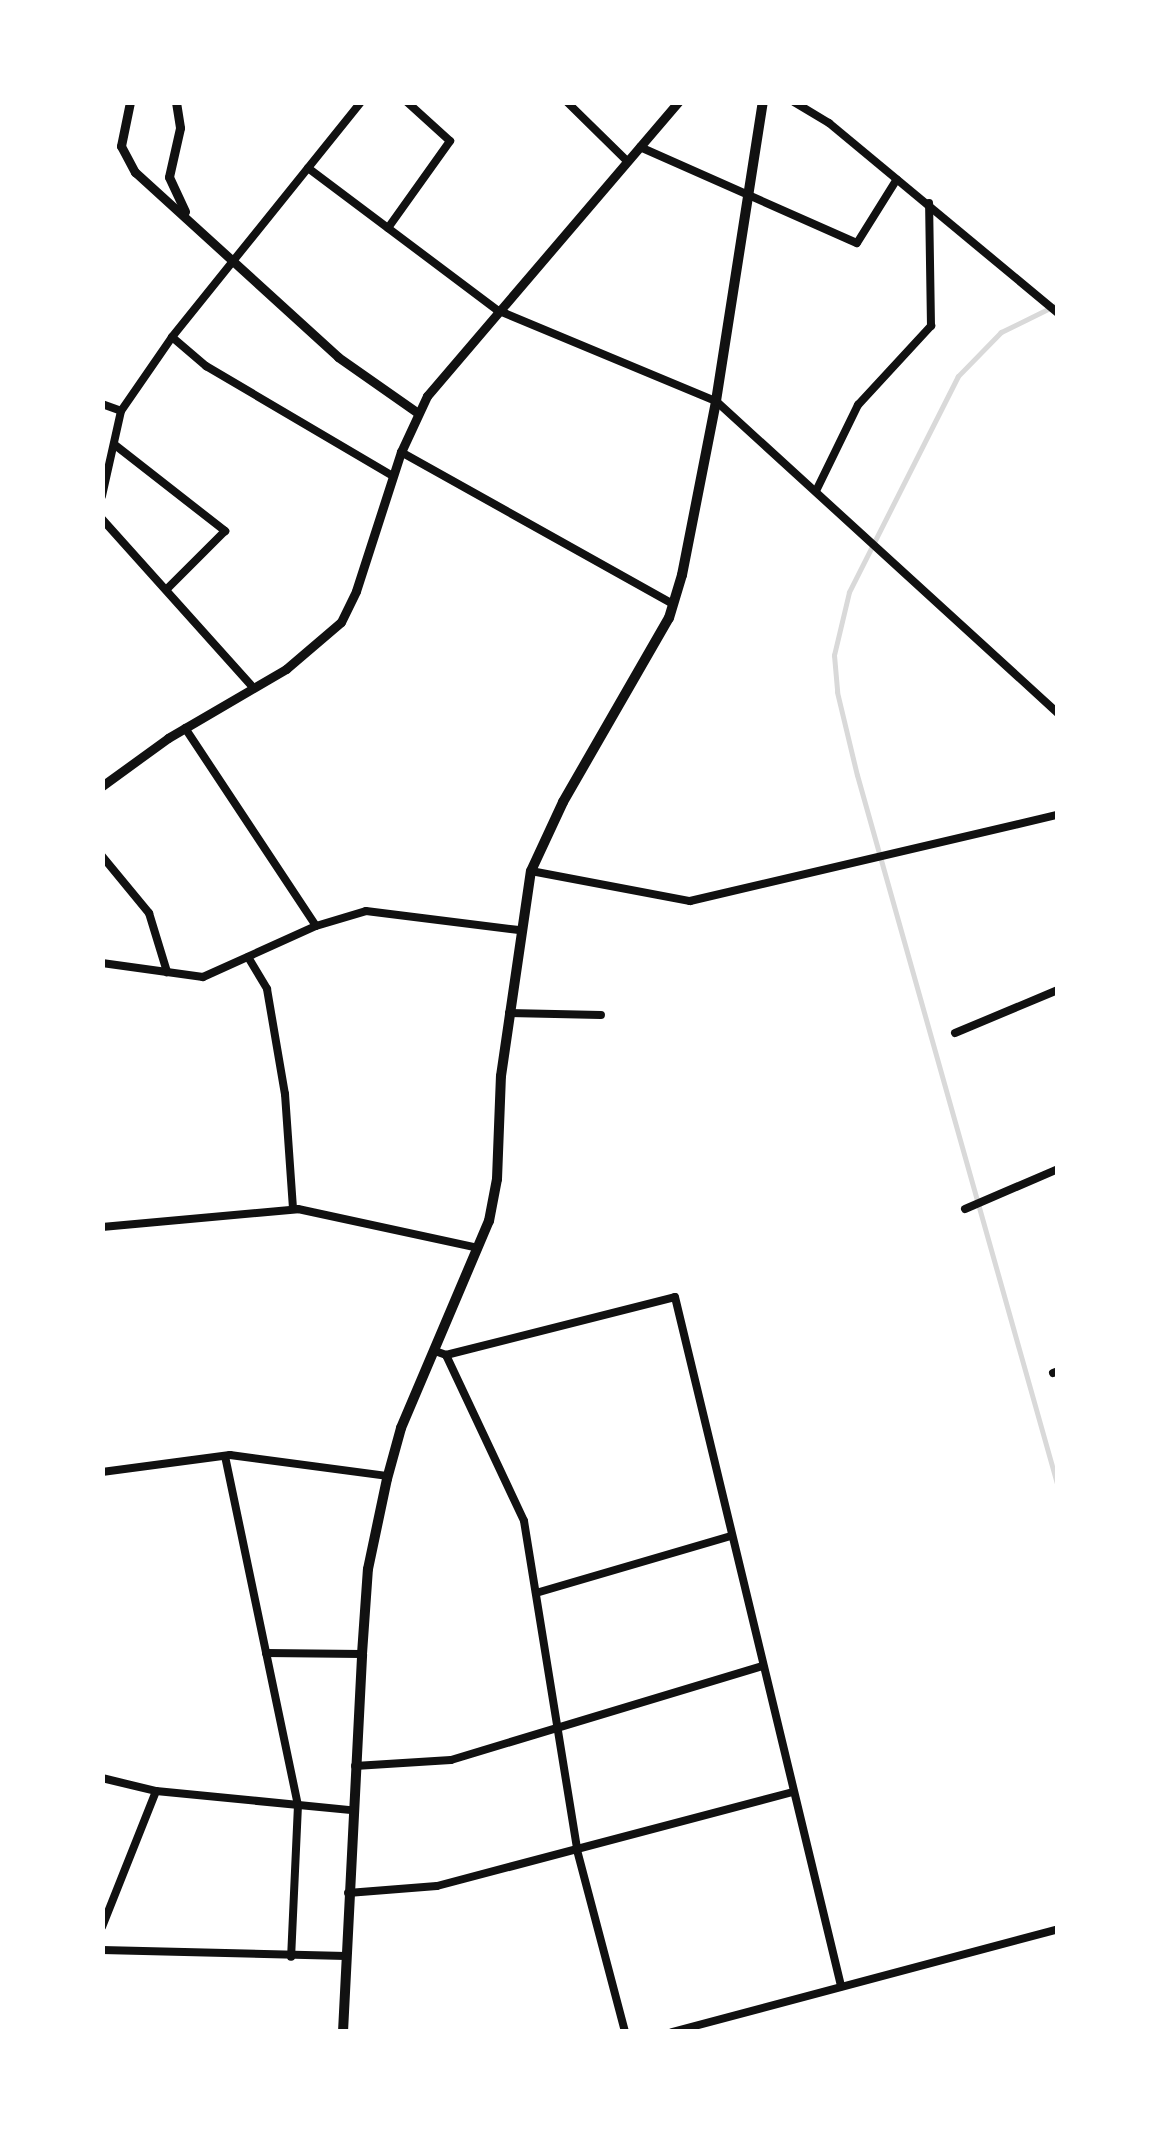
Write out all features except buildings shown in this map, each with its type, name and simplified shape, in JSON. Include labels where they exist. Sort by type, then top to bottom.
[{"type":"main road","points":[[343,2032],[352,1810],[368,1570],[387,1476],[402,1428],[440,1353],[478,1248],[498,1178],[501,1076],[531,872],[564,802],[673,604],[716,401],[763,102]]},
{"type":"street","points":[[130,102],[121,139],[124,159],[338,356],[418,412]]},
{"type":"street","points":[[176,102],[181,118],[169,177],[189,218]]},
{"type":"street","points":[[102,496],[120,410],[172,337],[360,102]]},
{"type":"street","points":[[388,228],[450,141],[407,102]]},
{"type":"street","points":[[567,102],[627,161]]},
{"type":"street","points":[[102,786],[185,728],[286,669],[341,622],[356,591],[401,452],[418,412],[439,379],[678,102]]},
{"type":"street","points":[[794,102],[830,123],[1058,313]]},
{"type":"street","points":[[640,147],[856,242],[898,179]]},
{"type":"street","points":[[308,168],[497,310],[716,401],[1058,713]]},
{"type":"street","points":[[816,490],[858,406],[931,326],[929,203]]},
{"type":"street","points":[[172,337],[206,366],[394,476]]},
{"type":"street","points":[[102,404],[120,410]]},
{"type":"street","points":[[115,445],[225,531],[166,590]]},
{"type":"street","points":[[401,452],[673,604]]},
{"type":"street","points":[[102,519],[253,688]]},
{"type":"street","points":[[185,728],[316,926]]},
{"type":"street","points":[[531,872],[690,902],[1058,816]]},
{"type":"street","points":[[102,856],[149,913],[166,972]]},
{"type":"street","points":[[102,963],[203,977],[316,926],[366,910],[520,930]]},
{"type":"street","points":[[248,957],[267,990],[285,1094],[293,1209]]},
{"type":"street","points":[[955,1033],[1058,990]]},
{"type":"street","points":[[509,1014],[601,1015]]},
{"type":"street","points":[[967,1208],[1058,1169]]},
{"type":"street","points":[[102,1227],[293,1209],[478,1248]]},
{"type":"street","points":[[625,2032],[577,1850],[524,1521],[440,1353],[675,1297],[841,1986]]},
{"type":"street","points":[[225,1456],[298,1805],[291,1958]]},
{"type":"street","points":[[102,1472],[225,1456],[387,1476]]},
{"type":"street","points":[[536,1593],[731,1536]]},
{"type":"street","points":[[266,1653],[362,1654]]},
{"type":"street","points":[[355,1766],[451,1760],[762,1666]]},
{"type":"street","points":[[102,1778],[156,1791],[352,1810]]},
{"type":"street","points":[[102,1927],[156,1791]]},
{"type":"street","points":[[348,1893],[437,1886],[793,1792]]},
{"type":"street","points":[[672,2032],[1058,1928]]},
{"type":"street","points":[[102,1950],[291,1958],[346,1956]]},
{"type":"waterway","points":[[1058,304],[1001,332],[958,376],[849,592],[834,655],[837,692],[857,775],[1058,1487]]}]
